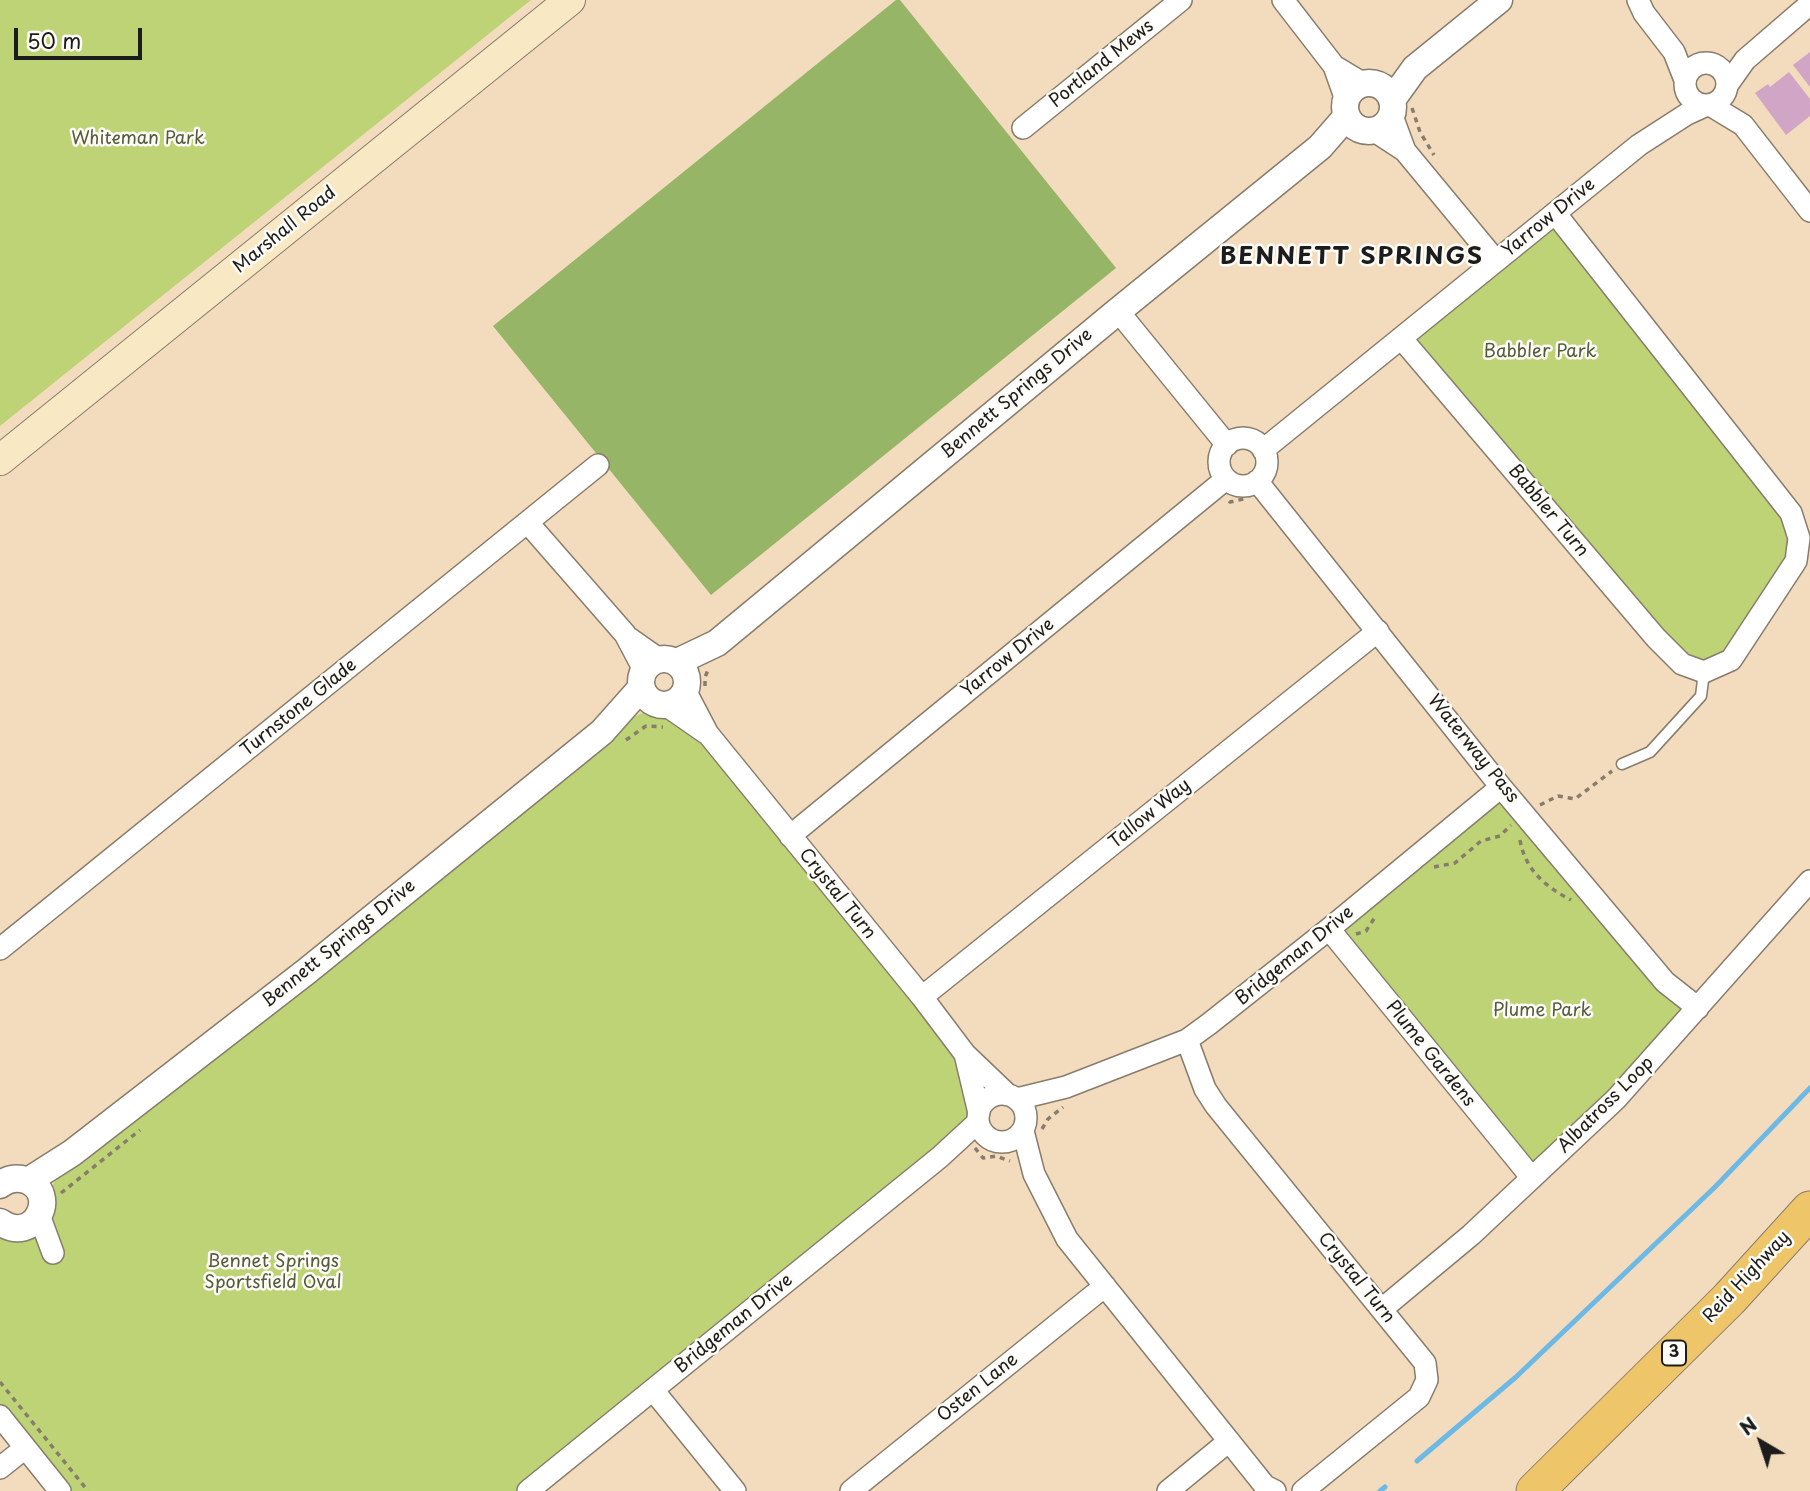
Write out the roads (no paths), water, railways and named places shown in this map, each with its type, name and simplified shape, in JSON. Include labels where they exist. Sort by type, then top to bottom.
[{"type":"highway","name":"Reid Highway","points":[[1535,1491],[1728,1299],[1810,1210]]},
{"type":"highway","name":"Reid Highway","points":[[1563,1491],[1743,1313],[1810,1240]]},
{"type":"main road","name":"Marshall Road","points":[[0,460],[570,0]]},
{"type":"street","name":"Portland Mews","points":[[1023,128],[1181,0]]},
{"type":"street","points":[[1283,0],[1334,66],[1374,108],[1496,261]]},
{"type":"street","name":"Bennett Springs Drive","points":[[10,1179],[72,1153],[612,737],[1118,311],[1320,147],[1374,108],[1415,68],[1499,0]]},
{"type":"street","points":[[1640,0],[1680,43],[1725,74],[1727,86],[1734,93],[1743,125],[1810,211]]},
{"type":"street","points":[[1640,0],[1644,13],[1674,52],[1685,86],[1694,102],[1708,105],[1743,125]]},
{"type":"street","points":[[1639,145],[1687,114],[1723,97],[1727,86],[1745,60],[1810,4]]},
{"type":"street","points":[[1639,145],[1685,86],[1694,66],[1744,51],[1782,27]]},
{"type":"street","name":"Yarrow Drive","points":[[1263,450],[1639,145]]},
{"type":"street","points":[[1555,212],[1791,513],[1805,535],[1796,561],[1731,660],[1704,672]]},
{"type":"street","points":[[1118,311],[1227,445]]},
{"type":"street","name":"Babbler Turn","points":[[1401,338],[1656,638],[1682,664],[1704,672]]},
{"type":"street","points":[[1242,439],[1257,444],[1263,450],[1266,467],[1257,481],[1241,486],[1226,479],[1219,458],[1227,445],[1242,439]]},
{"type":"street","name":"Turnstone Glade","points":[[0,949],[598,465]]},
{"type":"street","name":"Yarrow Drive","points":[[790,836],[1226,479]]},
{"type":"street","name":"Waterway Pass","points":[[1257,481],[1501,786],[1521,816],[1665,982],[1698,1008]]},
{"type":"street","name":"Crystal Turn","points":[[528,523],[708,734],[922,997],[965,1054]]},
{"type":"street","name":"Tallow Way","points":[[922,997],[1377,631]]},
{"type":"street","name":"Bridgeman Drive","points":[[1066,1087],[1187,1040],[1329,929],[1501,786]]},
{"type":"street","name":"Albatross Loop","points":[[1381,1309],[1471,1235],[1616,1099],[1810,881]]},
{"type":"street","name":"Plume Gardens","points":[[1329,929],[1532,1178]]},
{"type":"street","name":"Crystal Turn","points":[[1187,1040],[1205,1089],[1216,1106],[1425,1363],[1427,1380],[1419,1397],[1303,1491]]},
{"type":"street","points":[[965,1054],[1025,1109],[1012,1134]]},
{"type":"street","points":[[965,1054],[985,1135],[1012,1134]]},
{"type":"street","points":[[979,1117],[987,1100],[993,1096],[1013,1097],[1066,1087]]},
{"type":"street","points":[[940,1157],[1012,1134],[1066,1087]]},
{"type":"street","name":"Bridgeman Drive","points":[[528,1491],[940,1157],[979,1117]]},
{"type":"street","points":[[1012,1134],[1067,1239],[1265,1486],[1275,1491]]},
{"type":"street","name":"Bennett Springs Drive","points":[[22,1221],[72,1153]]},
{"type":"street","points":[[10,1179],[38,1190],[22,1221]]},
{"type":"street","name":"Osten Lane","points":[[851,1491],[1105,1286]]},
{"type":"street","points":[[653,1390],[735,1491]]},
{"type":"street","points":[[0,1416],[60,1491]]},
{"type":"street","points":[[1168,1491],[1229,1441]]},
{"type":"street","points":[[0,1468],[25,1448]]},
{"type":"lane","points":[[1622,764],[1650,752],[1701,696],[1704,672]]},
{"type":"waterway","points":[[1417,1461],[1516,1377],[1715,1187],[1810,1088]]},
{"type":"waterway","points":[[1380,1491],[1385,1487]]},
{"type":"district","name":"BENNETT SPRINGS","points":[[1352,257]]},
{"type":"park label","name":"Whiteman Park","points":[[138,139]]},
{"type":"park label","name":"Babbler Park","points":[[1540,352]]},
{"type":"park label","name":"Plume Park","points":[[1542,1011]]},
{"type":"park label","name":"Bennet Springs Sportsfield Oval","points":[[273,1272]]}]
